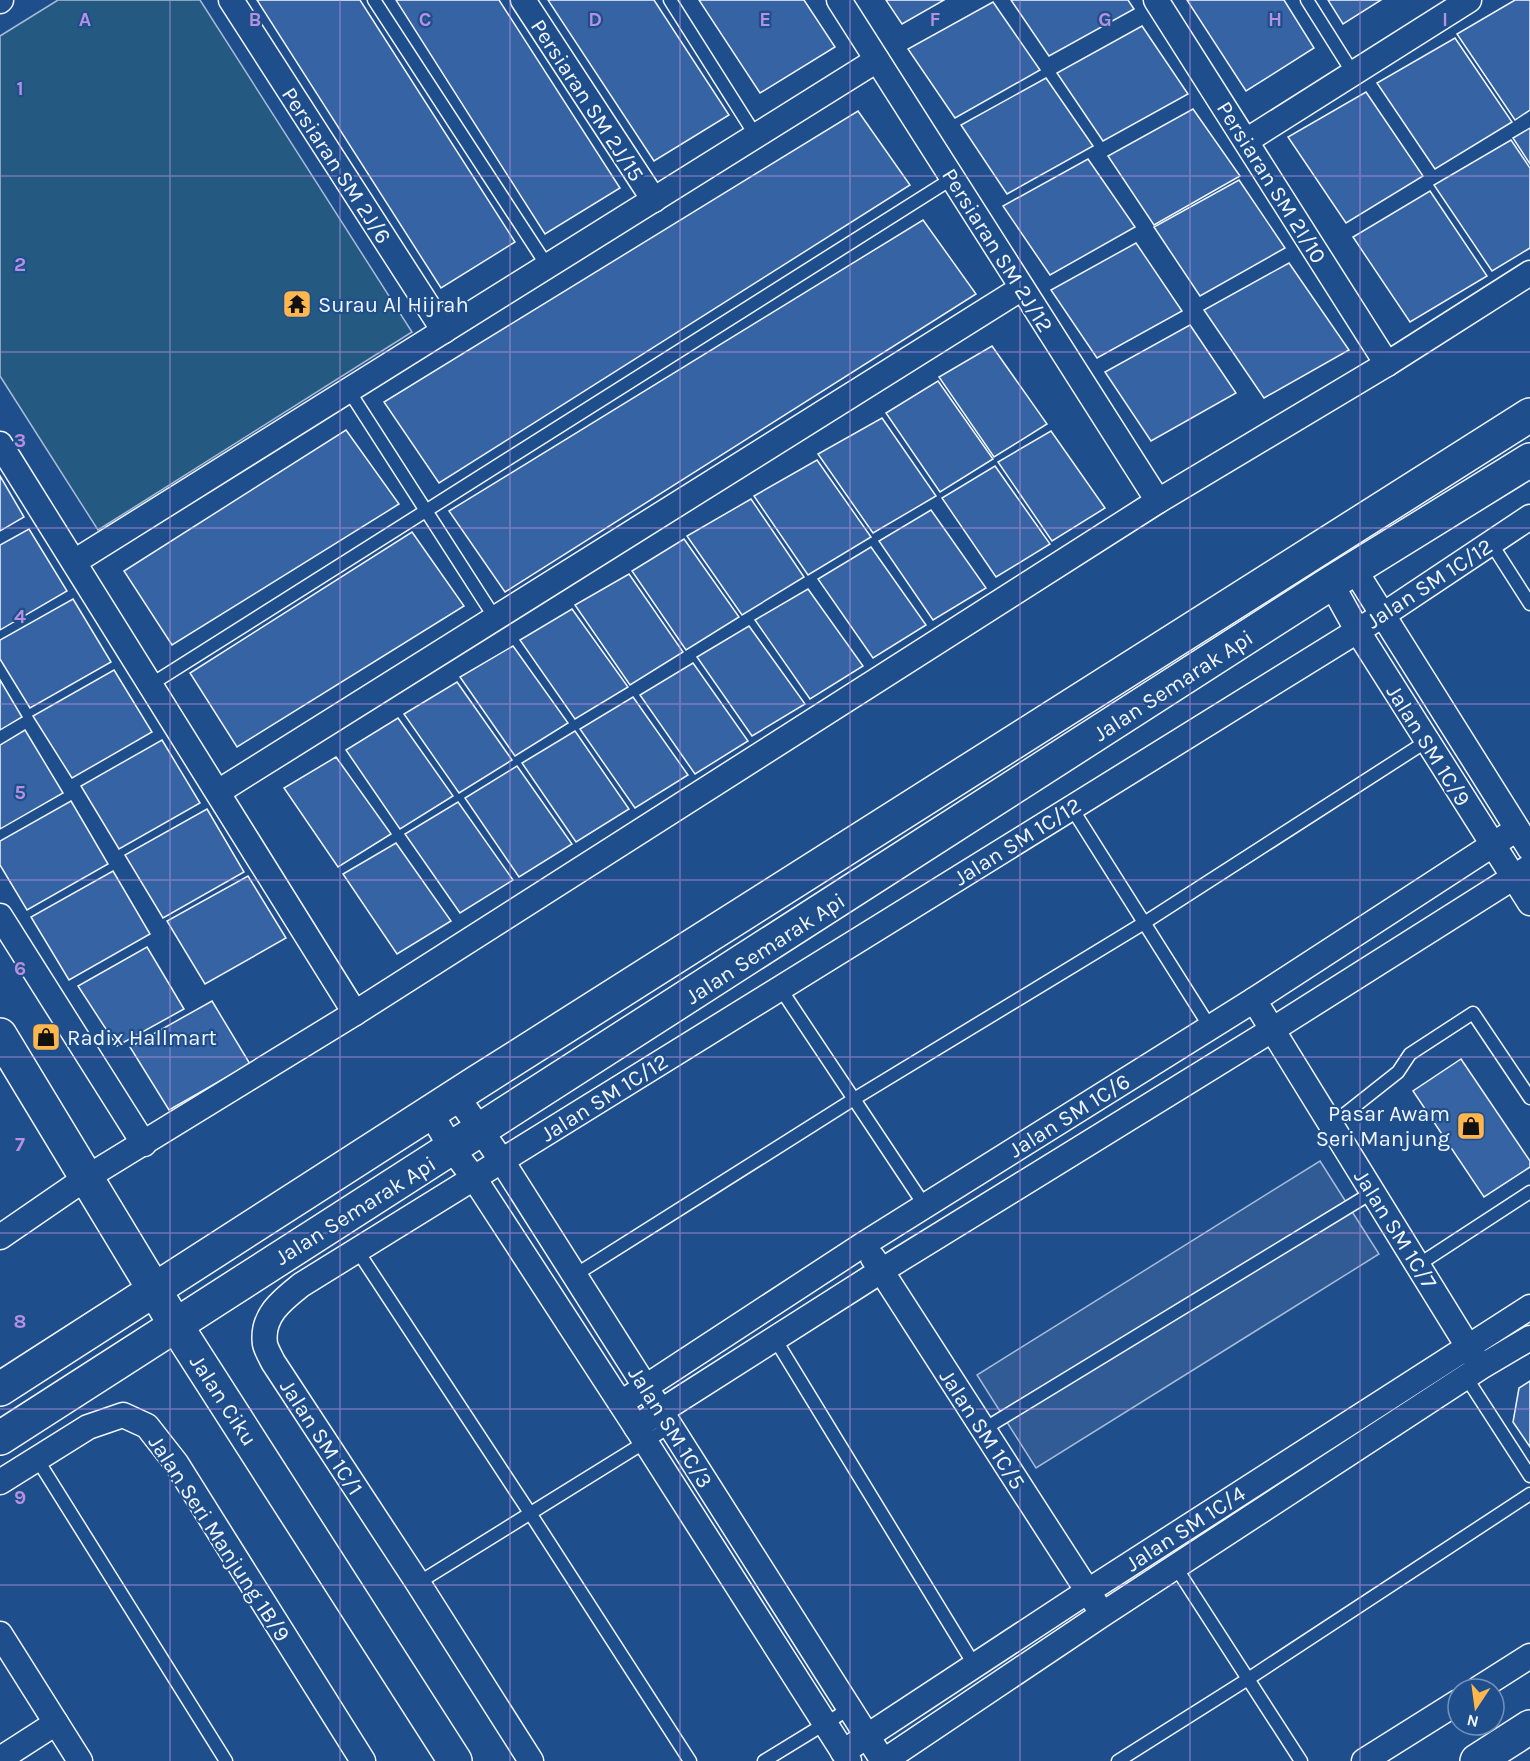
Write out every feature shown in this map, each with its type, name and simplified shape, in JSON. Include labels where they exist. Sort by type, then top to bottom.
[{"type":"street","name":"Persiaran SM 2J/6","points":[[231,0],[444,331]]},
{"type":"street","name":"Persiaran SM 2J/15","points":[[523,0],[654,200]]},
{"type":"street","name":"Persiaran SM 2J/12","points":[[839,0],[1158,501]]},
{"type":"street","name":"Persiaran SM 2I/10","points":[[1156,0],[1387,364]]},
{"type":"street","points":[[1246,141],[1469,0]]},
{"type":"street","points":[[74,562],[877,60]]},
{"type":"street","points":[[0,1238],[86,1178],[355,1013],[1158,501],[1387,364],[1530,273]]},
{"type":"street","points":[[218,792],[1022,288]]},
{"type":"street","name":"Jalan Semarak Api","points":[[0,1389],[443,1104],[1530,415]]},
{"type":"street","points":[[0,444],[355,1013]]},
{"type":"street","name":"Jalan Semarak Api","points":[[0,1438],[175,1323],[482,1130],[1343,576],[1530,460]]},
{"type":"street","name":"Jalan SM 1C/12","points":[[474,1178],[1383,615],[1530,518]]},
{"type":"street","name":"Jalan SM 1C/9","points":[[1343,576],[1383,615],[1530,849]]},
{"type":"street","name":"Jalan SM 1C/9","points":[[1343,576],[1357,630],[1491,844],[1521,872],[1530,903]]},
{"type":"street","name":"Jalan SM 1C/6","points":[[621,1403],[864,1244],[1254,1000],[1517,829]]},
{"type":"street","name":"Jalan SM 1C/6","points":[[641,1434],[775,1339],[881,1271],[1272,1030],[1521,872]]},
{"type":"street","points":[[0,915],[144,1144]]},
{"type":"street","name":"Jalan SM 1C/7","points":[[1254,1000],[1418,1264],[1459,1351],[1473,1372]]},
{"type":"street","name":"Jalan Ciku","points":[[0,1035],[175,1323],[455,1761]]},
{"type":"street","name":"Jalan SM 1C/3","points":[[443,1104],[482,1130],[883,1761]]},
{"type":"street","name":"Jalan SM 1C/3","points":[[443,1104],[452,1149],[474,1178],[621,1403],[846,1757]]},
{"type":"street","name":"Jalan SM 1C/1","points":[[474,1178],[301,1285],[276,1305],[267,1323],[265,1344],[273,1362],[531,1761]]},
{"type":"street","name":"Jalan SM 1C/5","points":[[864,1244],[1102,1614]]},
{"type":"street","name":"Jalan SM 1C/4","points":[[846,1757],[867,1737],[1088,1591],[1530,1307]]},
{"type":"street","name":"Jalan SM 1C/4","points":[[883,1761],[1175,1566],[1473,1372],[1530,1338]]},
{"type":"street","name":"Jalan Seri Manjung 1B/9","points":[[0,1482],[88,1427],[123,1415],[147,1426],[176,1463],[363,1761]]},
{"type":"street","points":[[0,1634],[80,1761]]},
{"type":"street","points":[[1497,1677],[1530,1656]]},
{"type":"street","points":[[1364,1761],[1446,1710]]},
{"type":"street","points":[[0,1759],[56,1723]]},
{"type":"street","points":[[1477,1761],[1530,1727]]},
{"type":"lane","points":[[374,0],[548,267]]},
{"type":"lane","points":[[670,0],[756,136]]},
{"type":"lane","points":[[1307,0],[1353,73]]},
{"type":"lane","points":[[150,685],[952,178]]},
{"type":"lane","points":[[349,391],[495,618]]},
{"type":"lane","points":[[1491,543],[1530,604]]},
{"type":"lane","points":[[575,1275],[854,1099],[1144,923],[1426,741]]},
{"type":"lane","points":[[1071,807],[1210,1027]]},
{"type":"lane","points":[[780,988],[925,1206]]},
{"type":"lane","points":[[1331,1125],[1398,1072],[1410,1054],[1473,1013],[1530,1098]]},
{"type":"lane","points":[[984,1429],[1373,1192]]},
{"type":"lane","points":[[1418,1264],[1530,1192]]},
{"type":"lane","points":[[357,1250],[690,1761]]},
{"type":"lane","points":[[775,1339],[975,1666]]},
{"type":"lane","points":[[1473,1372],[1530,1476]]},
{"type":"lane","points":[[418,1583],[530,1513],[641,1434]]},
{"type":"lane","points":[[37,1459],[226,1761]]},
{"type":"lane","points":[[1118,1761],[1248,1679],[1530,1494]]},
{"type":"lane","points":[[1175,1566],[1301,1761]]},
{"type":"lane","points":[[764,1761],[849,1708]]},
{"type":"shaded area","points":[[58,0],[200,0],[412,332],[98,530],[0,376],[0,36]]},
{"type":"shaded area","points":[[1320,1161],[1379,1254],[1036,1468],[977,1375]]},
{"type":"building","points":[[257,0],[360,0],[515,242],[441,288]]},
{"type":"building","points":[[396,0],[499,0],[620,188],[545,234]]},
{"type":"building","points":[[548,0],[654,0],[729,115],[654,161]]},
{"type":"building","points":[[699,0],[804,0],[835,47],[760,93]]},
{"type":"building","points":[[886,0],[944,0],[902,24]]},
{"type":"building","points":[[1011,0],[1128,0],[1134,9],[1049,56]]},
{"type":"building","points":[[1187,0],[1284,0],[1314,48],[1246,91]]},
{"type":"building","points":[[1328,0],[1381,0],[1343,24]]},
{"type":"building","points":[[1515,0],[1530,0],[1530,110],[1515,120],[1457,34]]},
{"type":"building","points":[[993,2],[1040,70],[955,118],[908,49]]},
{"type":"building","points":[[1142,26],[1188,94],[1103,141],[1057,73]]},
{"type":"building","points":[[1455,38],[1512,122],[1435,169],[1377,83]]},
{"type":"building","points":[[1046,78],[1093,146],[1007,194],[961,125]]},
{"type":"building","points":[[1366,92],[1423,176],[1346,223],[1288,137]]},
{"type":"building","points":[[1193,109],[1240,176],[1154,225],[1108,156]]},
{"type":"building","points":[[858,111],[910,185],[439,483],[384,402]]},
{"type":"building","points":[[1530,128],[1530,164],[1513,138]]},
{"type":"building","points":[[1511,140],[1530,168],[1530,248],[1492,271],[1434,185]]},
{"type":"building","points":[[1088,159],[1135,227],[1050,275],[1003,206]]},
{"type":"building","points":[[1239,180],[1285,248],[1200,296],[1154,227]]},
{"type":"building","points":[[1430,191],[1487,276],[1410,322],[1353,237]]},
{"type":"building","points":[[923,220],[976,294],[505,592],[449,511]]},
{"type":"building","points":[[1136,243],[1182,311],[1097,358],[1051,290]]},
{"type":"building","points":[[1289,263],[1349,350],[1264,398],[1204,310]]},
{"type":"building","points":[[1190,325],[1236,393],[1151,441],[1105,372]]},
{"type":"building","points":[[992,346],[1047,424],[994,457],[939,377]]},
{"type":"building","points":[[938,381],[993,459],[940,492],[886,413]]},
{"type":"building","points":[[882,418],[936,496],[873,533],[818,454]]},
{"type":"building","points":[[346,430],[399,504],[172,645],[124,571]]},
{"type":"building","points":[[1051,431],[1105,508],[1052,541],[998,462]]},
{"type":"building","points":[[817,460],[871,537],[808,575],[754,496]]},
{"type":"building","points":[[995,466],[1050,544],[996,577],[942,498]]},
{"type":"building","points":[[0,476],[24,517],[0,531]]},
{"type":"building","points":[[751,499],[804,577],[742,615],[687,536]]},
{"type":"building","points":[[931,510],[986,588],[933,620],[879,541]]},
{"type":"building","points":[[29,529],[67,591],[0,630],[0,545]]},
{"type":"building","points":[[412,532],[464,606],[237,747],[190,673]]},
{"type":"building","points":[[684,539],[739,617],[686,650],[632,571]]},
{"type":"building","points":[[871,547],[926,625],[873,658],[818,579]]},
{"type":"building","points":[[629,574],[683,652],[630,685],[575,605]]},
{"type":"building","points":[[808,589],[863,666],[810,699],[755,620]]},
{"type":"building","points":[[73,599],[111,662],[30,708],[0,659],[0,640]]},
{"type":"building","points":[[572,609],[628,687],[575,719],[520,640]]},
{"type":"building","points":[[749,626],[805,704],[752,736],[697,657]]},
{"type":"building","points":[[513,646],[568,723],[515,756],[460,677]]},
{"type":"building","points":[[693,663],[748,741],[695,774],[640,695]]},
{"type":"building","points":[[114,670],[152,732],[72,778],[33,716]]},
{"type":"building","points":[[0,680],[22,717],[0,730]]},
{"type":"building","points":[[457,682],[512,760],[459,793],[404,714]]},
{"type":"building","points":[[633,697],[688,775],[635,808],[580,729]]},
{"type":"building","points":[[398,718],[453,796],[400,829],[346,750]]},
{"type":"building","points":[[25,730],[63,793],[0,829],[0,745]]},
{"type":"building","points":[[575,731],[629,809],[576,842],[522,763]]},
{"type":"building","points":[[162,740],[200,803],[119,849],[81,786]]},
{"type":"building","points":[[336,757],[391,834],[338,867],[284,788]]},
{"type":"building","points":[[517,766],[572,844],[519,877],[465,798]]},
{"type":"building","points":[[71,801],[108,864],[27,910],[0,865],[0,841]]},
{"type":"building","points":[[458,802],[513,880],[460,913],[405,834]]},
{"type":"building","points":[[207,809],[244,872],[163,918],[125,855]]},
{"type":"building","points":[[396,843],[451,921],[397,954],[343,874]]},
{"type":"building","points":[[113,871],[150,934],[69,980],[31,917]]},
{"type":"building","points":[[248,876],[286,938],[205,984],[167,921]]},
{"type":"building","points":[[147,947],[184,1009],[117,1046],[78,986]]},
{"type":"building","points":[[212,1001],[250,1064],[169,1110],[130,1047]]},
{"type":"building","name":"Pasar Awam Seri Manjung","points":[[1461,1059],[1530,1161],[1530,1167],[1484,1197],[1413,1091]]},
{"type":"building","points":[[1530,1381],[1530,1447],[1513,1422],[1519,1388]]},
{"type":"place","name":"Surau Al Hijrah","points":[[297,304]]},
{"type":"place","name":"Radix Hallmart","points":[[46,1037]]},
{"type":"place","name":"Pasar Awam Seri Manjung","points":[[1471,1126]]}]
